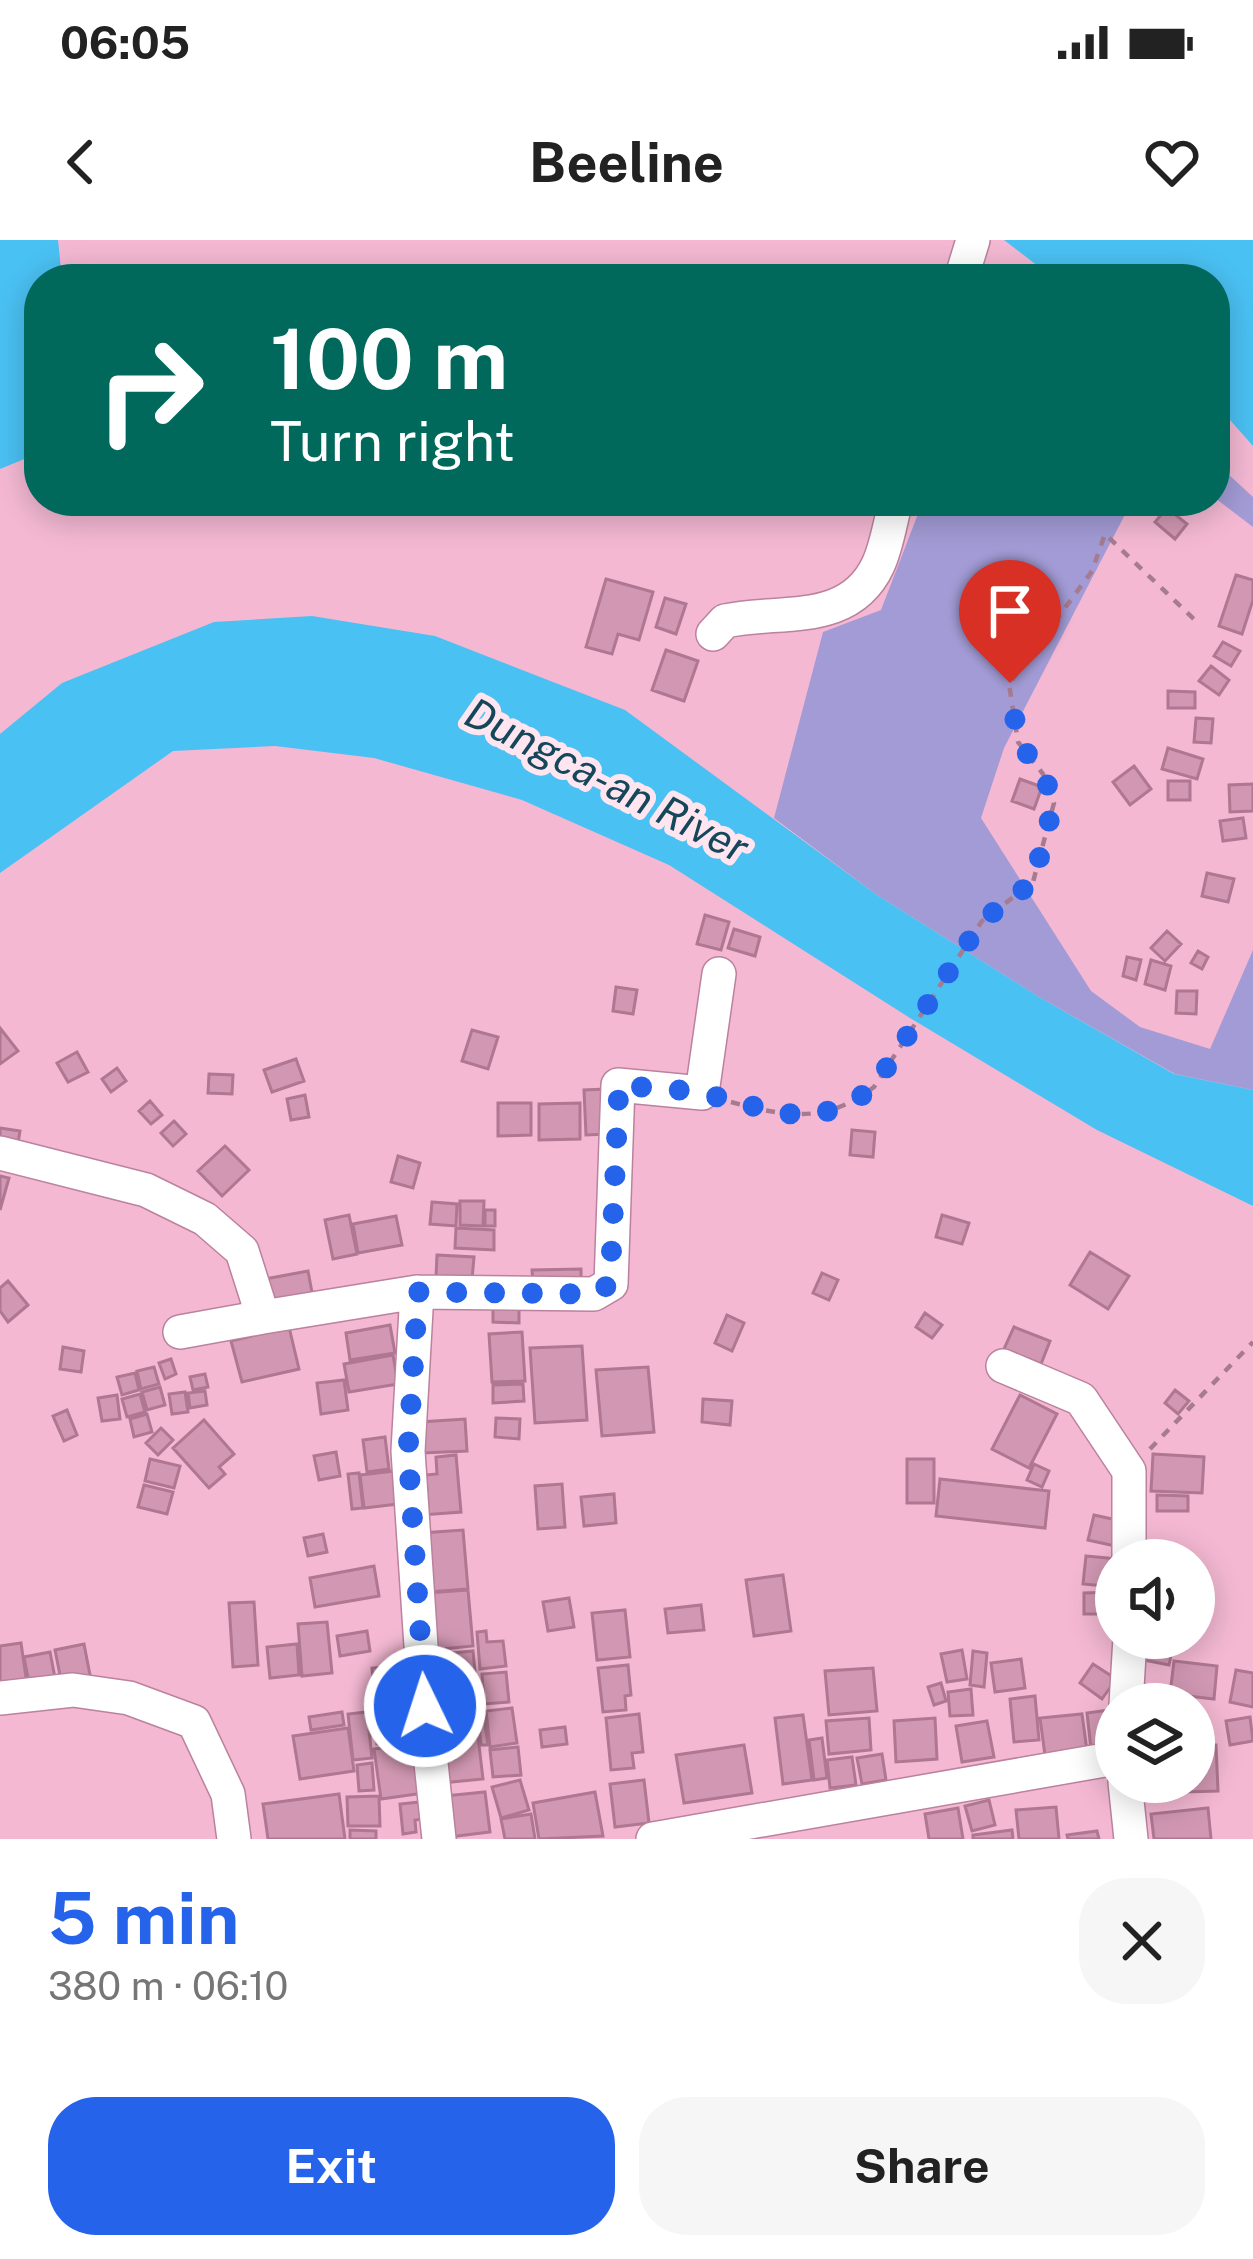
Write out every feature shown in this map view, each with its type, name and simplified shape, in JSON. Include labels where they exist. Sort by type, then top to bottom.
[{"type":"street","points":[[713,634],[725,621],[838,607],[854,597],[877,566],[892,516]]},
{"type":"street","points":[[180,1332],[418,1292],[594,1294],[610,1284],[619,1085],[702,1093],[718,974]]},
{"type":"street","points":[[0,1153],[146,1190],[205,1219],[242,1251],[263,1317]]},
{"type":"street","points":[[418,1292],[408,1451],[425,1706],[440,1839]]},
{"type":"street","points":[[1003,1366],[1081,1399],[1130,1471],[1129,1539]]},
{"type":"street","points":[[0,1698],[73,1690],[129,1698],[194,1722],[228,1794],[234,1839]]},
{"type":"street","points":[[652,1839],[1095,1762]]},
{"type":"street","points":[[1127,1803],[1131,1839]]},
{"type":"path","points":[[702,1093],[776,1114],[821,1113],[851,1105],[874,1087],[982,921],[1033,882],[1054,803],[1043,773],[1018,742],[1010,683],[1092,572],[1105,534],[1196,621]]},
{"type":"path","points":[[1130,1471],[1253,1342]]},
{"type":"shaded area","points":[[1230,476],[1253,497],[1253,527],[1230,509]]},
{"type":"shaded area","points":[[917,516],[1124,516],[1004,748],[981,818],[1091,991],[1140,1027],[1210,1049],[1253,950],[1253,1090],[1175,1074],[1039,997],[877,895],[774,818],[823,632],[881,610]]},
{"type":"water","points":[[0,240],[58,240],[60,264],[24,264],[24,459],[0,469]]},
{"type":"water","points":[[1004,240],[1253,240],[1253,446],[1230,420],[1230,264],[1035,264]]},
{"type":"water","name":"Dungca-an River","points":[[312,616],[435,636],[625,710],[877,895],[1039,997],[1174,1074],[1253,1090],[1253,1206],[1097,1130],[669,865],[522,800],[374,758],[275,746],[173,751],[0,873],[0,734],[62,683],[214,622]]},
{"type":"building","points":[[1160,516],[1177,516],[1187,524],[1175,539],[1155,522]]},
{"type":"building","points":[[1236,575],[1253,580],[1253,600],[1242,634],[1219,626]]},
{"type":"building","points":[[606,579],[653,592],[639,640],[618,634],[612,654],[586,647]]},
{"type":"building","points":[[665,598],[686,604],[676,634],[656,627]]},
{"type":"building","points":[[1223,642],[1240,651],[1231,666],[1214,656]]},
{"type":"building","points":[[666,650],[698,661],[684,701],[652,690]]},
{"type":"building","points":[[1211,666],[1229,680],[1219,695],[1199,681]]},
{"type":"building","points":[[1168,691],[1195,692],[1195,708],[1168,708]]},
{"type":"building","points":[[1196,718],[1213,719],[1211,743],[1194,742]]},
{"type":"building","points":[[1168,748],[1203,759],[1197,779],[1162,769]]},
{"type":"building","points":[[1134,766],[1151,789],[1130,805],[1113,782]]},
{"type":"building","points":[[1020,779],[1042,787],[1034,809],[1012,801]]},
{"type":"building","points":[[1168,781],[1190,781],[1190,800],[1168,800]]},
{"type":"building","points":[[1253,784],[1253,811],[1230,812],[1229,785]]},
{"type":"building","points":[[1243,818],[1246,838],[1223,841],[1220,821]]},
{"type":"building","points":[[1207,873],[1234,879],[1228,902],[1202,896]]},
{"type":"building","points":[[705,915],[729,922],[721,950],[697,944]]},
{"type":"building","points":[[734,929],[760,937],[755,956],[728,948]]},
{"type":"building","points":[[1167,931],[1181,944],[1165,961],[1151,948]]},
{"type":"building","points":[[1198,951],[1208,957],[1202,969],[1191,963]]},
{"type":"building","points":[[1127,957],[1141,960],[1136,980],[1123,976]]},
{"type":"building","points":[[1151,960],[1171,966],[1165,990],[1145,984]]},
{"type":"building","points":[[616,987],[637,990],[633,1014],[613,1011]]},
{"type":"building","points":[[1177,991],[1197,991],[1196,1014],[1176,1013]]},
{"type":"building","points":[[0,1028],[18,1051],[0,1064]]},
{"type":"building","points":[[472,1030],[498,1037],[488,1069],[462,1061]]},
{"type":"building","points":[[77,1052],[88,1072],[68,1082],[57,1063]]},
{"type":"building","points":[[296,1059],[304,1081],[272,1092],[264,1070]]},
{"type":"building","points":[[117,1068],[126,1081],[111,1092],[102,1079]]},
{"type":"building","points":[[209,1074],[233,1075],[232,1094],[208,1093]]},
{"type":"building","points":[[605,1089],[607,1134],[586,1135],[584,1090]]},
{"type":"building","points":[[305,1095],[309,1117],[291,1120],[287,1099]]},
{"type":"building","points":[[150,1101],[162,1115],[151,1124],[139,1111]]},
{"type":"building","points":[[498,1103],[531,1103],[531,1135],[498,1136]]},
{"type":"building","points":[[580,1103],[580,1139],[539,1140],[539,1104]]},
{"type":"building","points":[[174,1121],[186,1134],[173,1146],[161,1133]]},
{"type":"building","points":[[0,1128],[20,1131],[17,1149],[0,1146]]},
{"type":"building","points":[[852,1130],[875,1132],[873,1157],[850,1155]]},
{"type":"building","points":[[225,1146],[249,1170],[222,1196],[198,1171]]},
{"type":"building","points":[[398,1156],[420,1163],[413,1188],[391,1182]]},
{"type":"building","points":[[0,1176],[9,1178],[0,1210]]},
{"type":"building","points":[[460,1201],[484,1201],[483,1226],[460,1225]]},
{"type":"building","points":[[432,1202],[457,1204],[456,1226],[430,1224]]},
{"type":"building","points":[[485,1210],[495,1210],[495,1226],[485,1226]]},
{"type":"building","points":[[349,1215],[357,1254],[333,1259],[325,1220]]},
{"type":"building","points":[[942,1215],[969,1223],[962,1244],[936,1237]]},
{"type":"building","points":[[396,1216],[402,1245],[358,1253],[353,1224]]},
{"type":"building","points":[[456,1228],[494,1230],[494,1250],[455,1248]]},
{"type":"building","points":[[1090,1252],[1129,1276],[1108,1309],[1070,1285]]},
{"type":"building","points":[[437,1255],[474,1257],[472,1280],[436,1277]]},
{"type":"building","points":[[581,1269],[581,1282],[533,1283],[532,1270]]},
{"type":"building","points":[[308,1271],[314,1303],[271,1310],[265,1279]]},
{"type":"building","points":[[822,1273],[838,1280],[829,1300],[813,1293]]},
{"type":"building","points":[[8,1281],[28,1305],[8,1322],[0,1311],[0,1288]]},
{"type":"building","points":[[519,1303],[519,1323],[493,1322],[493,1304]]},
{"type":"building","points":[[925,1313],[942,1325],[932,1338],[916,1327]]},
{"type":"building","points":[[727,1315],[744,1323],[732,1351],[715,1343]]},
{"type":"building","points":[[390,1325],[395,1353],[350,1360],[346,1333]]},
{"type":"building","points":[[289,1327],[299,1369],[242,1382],[231,1341]]},
{"type":"building","points":[[1014,1327],[1050,1341],[1041,1364],[1004,1349]]},
{"type":"building","points":[[522,1332],[525,1381],[492,1382],[489,1334]]},
{"type":"building","points":[[582,1346],[587,1420],[535,1423],[530,1348]]},
{"type":"building","points":[[63,1347],[84,1351],[81,1372],[60,1369]]},
{"type":"building","points":[[393,1355],[398,1384],[349,1392],[344,1364]]},
{"type":"building","points":[[171,1359],[176,1374],[165,1379],[159,1363]]},
{"type":"building","points":[[154,1367],[159,1384],[141,1389],[137,1371]]},
{"type":"building","points":[[648,1367],[654,1432],[602,1436],[596,1370]]},
{"type":"building","points":[[135,1373],[139,1390],[122,1395],[117,1377]]},
{"type":"building","points":[[205,1374],[208,1387],[193,1390],[190,1377]]},
{"type":"building","points":[[344,1380],[348,1410],[321,1414],[317,1383]]},
{"type":"building","points":[[523,1384],[524,1401],[493,1403],[493,1385]]},
{"type":"building","points":[[160,1387],[165,1405],[147,1410],[142,1392]]},
{"type":"building","points":[[1175,1390],[1189,1401],[1178,1414],[1165,1403]]},
{"type":"building","points":[[205,1391],[207,1405],[190,1408],[188,1393]]},
{"type":"building","points":[[185,1392],[188,1412],[172,1414],[169,1394]]},
{"type":"building","points":[[140,1394],[145,1412],[127,1417],[122,1399]]},
{"type":"building","points":[[117,1395],[120,1419],[102,1421],[98,1398]]},
{"type":"building","points":[[1020,1395],[1057,1414],[1029,1468],[992,1449]]},
{"type":"building","points":[[703,1399],[732,1401],[730,1425],[702,1422]]},
{"type":"building","points":[[67,1410],[77,1435],[64,1441],[53,1416]]},
{"type":"building","points":[[147,1414],[152,1432],[134,1437],[130,1419]]},
{"type":"building","points":[[496,1418],[520,1419],[519,1439],[495,1437]]},
{"type":"building","points":[[465,1419],[467,1451],[423,1453],[420,1422]]},
{"type":"building","points":[[204,1420],[234,1454],[219,1467],[225,1474],[209,1488],[173,1448]]},
{"type":"building","points":[[161,1428],[173,1440],[158,1455],[146,1443]]},
{"type":"building","points":[[385,1437],[389,1469],[367,1472],[363,1440]]},
{"type":"building","points":[[336,1452],[340,1476],[319,1480],[314,1456]]},
{"type":"building","points":[[1153,1454],[1204,1457],[1202,1493],[1151,1491]]},
{"type":"building","points":[[456,1455],[461,1512],[422,1515],[422,1509],[428,1509],[426,1475],[437,1474],[436,1457]]},
{"type":"building","points":[[150,1459],[180,1466],[174,1488],[145,1481]]},
{"type":"building","points":[[907,1459],[934,1459],[934,1503],[907,1503]]},
{"type":"building","points":[[1034,1464],[1049,1471],[1042,1487],[1027,1480]]},
{"type":"building","points":[[403,1470],[407,1503],[364,1508],[360,1475]]},
{"type":"building","points":[[359,1473],[363,1508],[352,1509],[348,1474]]},
{"type":"building","points":[[940,1479],[1049,1491],[1045,1528],[936,1516]]},
{"type":"building","points":[[562,1484],[565,1527],[538,1529],[535,1486]]},
{"type":"building","points":[[144,1485],[173,1492],[167,1514],[138,1507]]},
{"type":"building","points":[[614,1494],[616,1523],[584,1526],[581,1497]]},
{"type":"building","points":[[1157,1495],[1188,1496],[1188,1511],[1157,1511]]},
{"type":"building","points":[[1094,1515],[1121,1521],[1117,1539],[1088,1540]]},
{"type":"building","points":[[463,1530],[468,1589],[427,1592],[422,1533]]},
{"type":"building","points":[[323,1534],[327,1552],[308,1556],[304,1538]]},
{"type":"building","points":[[1086,1556],[1095,1557],[1095,1585],[1083,1584]]},
{"type":"building","points":[[374,1566],[379,1596],[315,1607],[310,1578]]},
{"type":"building","points":[[783,1575],[791,1631],[754,1636],[746,1580]]},
{"type":"building","points":[[468,1590],[473,1646],[431,1650],[426,1593]]},
{"type":"building","points":[[1084,1593],[1095,1593],[1095,1614],[1084,1614]]},
{"type":"building","points":[[569,1598],[574,1627],[548,1631],[543,1602]]},
{"type":"building","points":[[254,1602],[258,1665],[233,1667],[229,1603]]},
{"type":"building","points":[[701,1605],[704,1630],[668,1633],[665,1609]]},
{"type":"building","points":[[625,1610],[630,1657],[597,1660],[592,1613]]},
{"type":"building","points":[[327,1622],[332,1673],[302,1676],[298,1624]]},
{"type":"building","points":[[367,1631],[370,1651],[340,1656],[337,1636]]},
{"type":"building","points":[[486,1631],[487,1642],[503,1641],[506,1666],[480,1669],[477,1632]]},
{"type":"building","points":[[21,1643],[27,1684],[0,1688],[0,1646]]},
{"type":"building","points":[[84,1644],[91,1680],[62,1685],[55,1650]]},
{"type":"building","points":[[297,1644],[299,1675],[270,1678],[267,1647]]},
{"type":"building","points":[[962,1650],[967,1679],[947,1682],[941,1654]]},
{"type":"building","points":[[473,1651],[476,1682],[444,1685],[441,1654]]},
{"type":"building","points":[[973,1651],[987,1653],[984,1687],[970,1685]]},
{"type":"building","points":[[50,1652],[56,1683],[30,1688],[24,1657]]},
{"type":"building","points":[[1021,1659],[1025,1688],[995,1692],[991,1663]]},
{"type":"building","points":[[1144,1659],[1170,1659],[1169,1665]]},
{"type":"building","points":[[1174,1661],[1217,1666],[1215,1688],[1215,1683],[1171,1683]]},
{"type":"building","points":[[1093,1664],[1116,1679],[1095,1683],[1095,1694],[1080,1683]]},
{"type":"building","points":[[409,1665],[415,1717],[377,1721],[372,1668]]},
{"type":"building","points":[[628,1665],[631,1695],[625,1696],[626,1710],[603,1712],[598,1668]]},
{"type":"building","points":[[873,1668],[877,1711],[829,1715],[825,1671]]},
{"type":"building","points":[[1236,1670],[1253,1673],[1253,1707],[1230,1702]]},
{"type":"building","points":[[506,1672],[509,1702],[484,1704],[482,1674]]},
{"type":"building","points":[[941,1683],[946,1701],[934,1705],[928,1687]]},
{"type":"building","points":[[971,1689],[973,1715],[950,1716],[948,1692]]},
{"type":"building","points":[[477,1691],[479,1715],[435,1720],[432,1695]]},
{"type":"building","points":[[1035,1696],[1039,1740],[1014,1742],[1010,1699]]},
{"type":"building","points":[[512,1708],[517,1743],[490,1747],[486,1711]]},
{"type":"building","points":[[342,1712],[344,1725],[311,1730],[309,1717]]},
{"type":"building","points":[[367,1712],[372,1758],[353,1760],[348,1714]]},
{"type":"building","points":[[1095,1712],[1095,1749],[1091,1749],[1087,1713]]},
{"type":"building","points":[[639,1714],[643,1752],[632,1753],[634,1768],[611,1770],[606,1718]]},
{"type":"building","points":[[1082,1714],[1087,1751],[1045,1755],[1040,1718]]},
{"type":"building","points":[[803,1715],[812,1780],[783,1784],[775,1718]]},
{"type":"building","points":[[1250,1717],[1253,1741],[1230,1745],[1226,1721]]},
{"type":"building","points":[[484,1718],[488,1745],[481,1745],[478,1719]]},
{"type":"building","points":[[869,1718],[871,1750],[829,1754],[826,1721]]},
{"type":"building","points":[[935,1718],[937,1759],[896,1762],[894,1721]]},
{"type":"building","points":[[987,1721],[994,1757],[962,1762],[956,1726]]},
{"type":"building","points":[[405,1723],[407,1742],[377,1744],[375,1725]]},
{"type":"building","points":[[565,1727],[567,1744],[542,1747],[540,1730]]},
{"type":"building","points":[[348,1728],[354,1771],[300,1779],[293,1736]]},
{"type":"building","points":[[477,1729],[483,1779],[441,1783],[436,1733]]},
{"type":"building","points":[[822,1738],[827,1778],[814,1780],[809,1740]]},
{"type":"building","points":[[424,1742],[431,1792],[381,1799],[374,1749]]},
{"type":"building","points":[[744,1745],[752,1793],[684,1803],[676,1755]]},
{"type":"building","points":[[1215,1745],[1216,1745],[1215,1791]]},
{"type":"building","points":[[518,1747],[521,1775],[493,1777],[490,1750]]},
{"type":"building","points":[[882,1754],[886,1780],[862,1784],[857,1758]]},
{"type":"building","points":[[852,1757],[856,1785],[830,1788],[827,1760]]},
{"type":"building","points":[[372,1763],[374,1790],[359,1791],[357,1765]]},
{"type":"building","points":[[520,1780],[529,1810],[501,1818],[492,1787]]},
{"type":"building","points":[[644,1780],[649,1823],[615,1827],[610,1784]]},
{"type":"building","points":[[485,1792],[490,1832],[449,1837],[444,1796]]},
{"type":"building","points":[[595,1792],[603,1836],[539,1839],[533,1803]]},
{"type":"building","points":[[339,1794],[345,1839],[268,1839],[263,1804]]},
{"type":"building","points":[[379,1796],[380,1826],[348,1826],[347,1797]]},
{"type":"building","points":[[989,1800],[995,1825],[972,1831],[965,1806]]},
{"type":"building","points":[[430,1801],[433,1818],[415,1820],[416,1832],[403,1834],[400,1804]]},
{"type":"building","points":[[1056,1807],[1059,1839],[1019,1839],[1016,1810]]},
{"type":"building","points":[[958,1808],[963,1839],[929,1839],[925,1814]]},
{"type":"building","points":[[1208,1808],[1211,1839],[1154,1839],[1151,1814]]},
{"type":"building","points":[[531,1814],[535,1839],[505,1839],[501,1819]]},
{"type":"building","points":[[350,1830],[376,1831],[376,1839],[350,1839]]},
{"type":"building","points":[[1012,1830],[1013,1839],[973,1839],[973,1835]]},
{"type":"building","points":[[1097,1831],[1099,1839],[1068,1839],[1067,1835]]},
{"type":"route","points":[[425,1706],[408,1451],[418,1292],[472,1289],[594,1294],[610,1284],[619,1085],[702,1093],[776,1114],[821,1113],[851,1105],[874,1087],[982,921],[1033,882],[1054,803],[1043,773],[1018,742],[1010,683]]}]
